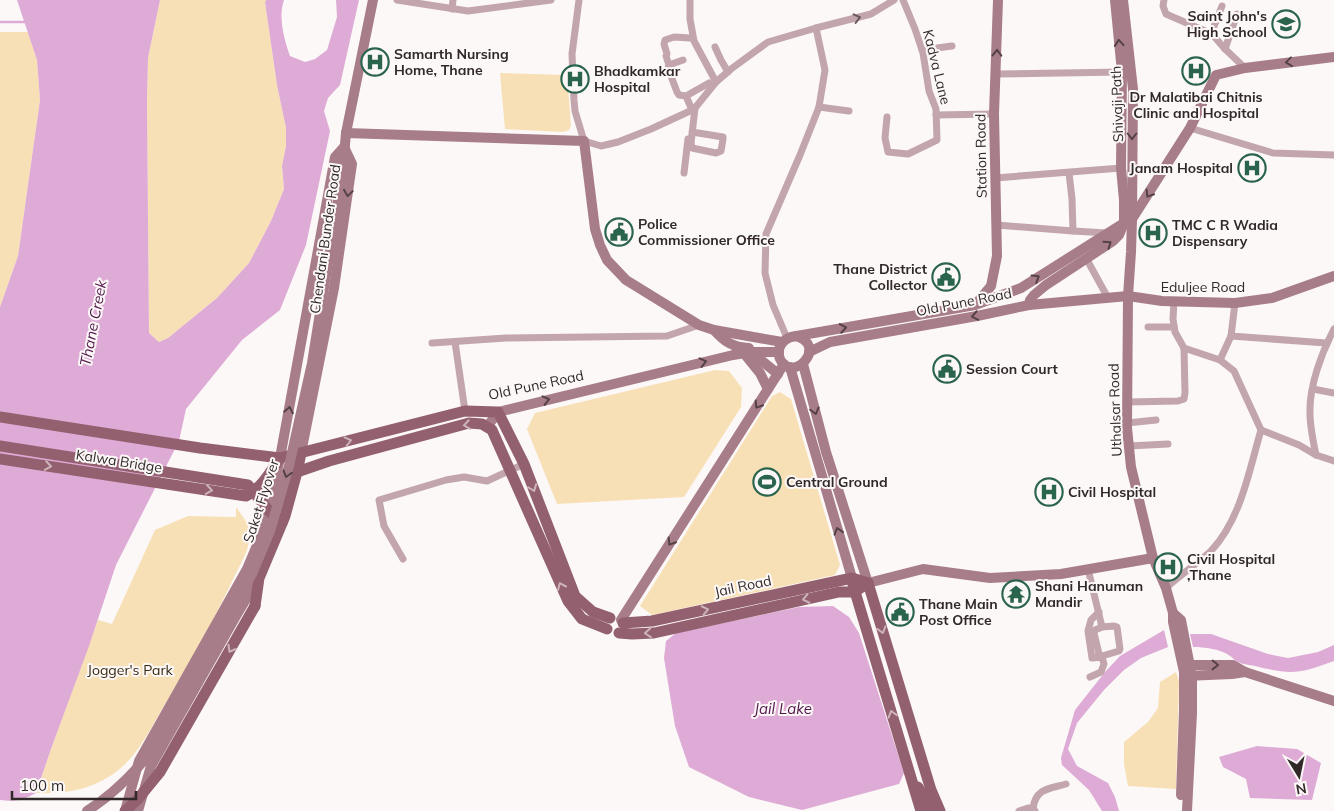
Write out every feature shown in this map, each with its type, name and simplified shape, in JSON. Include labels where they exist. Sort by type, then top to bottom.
[{"type":"main road","name":"Chendani Bunder Road","points":[[301,453],[334,288],[352,164],[344,147],[372,0]]},
{"type":"main road","name":"Station Road","points":[[975,305],[991,286],[997,256],[994,114],[998,0]]},
{"type":"main road","points":[[1115,0],[1122,72],[1121,168],[1128,221]]},
{"type":"main road","name":"Shivaji Path","points":[[1124,0],[1132,90],[1128,221],[1131,252],[1128,296]]},
{"type":"main road","points":[[1029,305],[1034,294],[1113,241],[1119,235],[1190,128],[1216,75],[1245,68],[1334,57]]},
{"type":"main road","points":[[346,133],[584,142],[595,229],[607,260],[626,280],[699,325],[714,330],[784,344]]},
{"type":"main road","points":[[125,811],[139,761],[247,569],[263,531],[280,458],[335,156],[344,147]]},
{"type":"main road","name":"Saket Flyover","points":[[87,811],[110,796],[130,778],[148,756],[252,574],[270,530],[289,466],[312,363],[344,147]]},
{"type":"main road","name":"Old Pune Road","points":[[280,458],[465,411],[498,412],[740,351],[784,344],[975,305],[1021,288],[1128,221]]},
{"type":"main road","name":"Eduljee Road","points":[[1128,296],[1162,301],[1235,303],[1272,298],[1334,276]]},
{"type":"main road","name":"Old Pune Road","points":[[809,352],[830,342],[1029,305],[1128,296]]},
{"type":"main road","name":"Uthalsar Road","points":[[1128,296],[1127,423],[1131,467],[1153,558],[1166,588],[1173,613],[1182,620],[1192,713],[1185,777],[1184,810]]},
{"type":"main road","points":[[714,330],[722,339],[778,374]]},
{"type":"main road","points":[[740,351],[741,348],[784,344],[800,338],[808,346],[809,357],[803,364],[796,367],[787,365],[780,359],[784,344]]},
{"type":"main road","points":[[740,351],[760,373],[768,389]]},
{"type":"main road","points":[[803,364],[826,452],[931,790],[940,811]]},
{"type":"main road","points":[[616,625],[768,389],[787,365]]},
{"type":"main road","points":[[787,365],[906,761],[926,808]]},
{"type":"main road","points":[[487,427],[498,412]]},
{"type":"main road","name":"Jail Road","points":[[498,412],[524,464],[575,596],[593,612],[616,625],[652,621],[852,578],[868,583]]},
{"type":"main road","points":[[0,417],[200,448],[280,458]]},
{"type":"main road","points":[[297,472],[329,461],[469,423],[482,424],[492,430],[568,601],[582,619],[616,625],[632,634],[654,632],[839,592],[854,592],[868,583],[923,569],[990,578],[1060,574],[1153,558]]},
{"type":"main road","name":"Kalwa Bridge","points":[[0,446],[234,488]]},
{"type":"main road","points":[[138,811],[151,766],[259,578],[282,523],[301,453]]},
{"type":"main road","name":"Kalwa Bridge","points":[[0,458],[234,488]]},
{"type":"main road","points":[[234,488],[246,496],[254,492],[280,458]]},
{"type":"main road","points":[[254,492],[269,511],[282,523]]},
{"type":"main road","points":[[125,811],[137,800],[160,772],[256,606],[259,578]]},
{"type":"main road","points":[[1186,664],[1234,665],[1246,672],[1334,701]]},
{"type":"main road","points":[[1188,676],[1246,672]]},
{"type":"street","points":[[397,0],[468,11],[552,0]]},
{"type":"street","points":[[452,9],[453,0]]},
{"type":"street","points":[[579,0],[572,54],[575,111],[584,142],[601,146],[618,142],[692,110]]},
{"type":"street","points":[[690,0],[692,35],[712,83]]},
{"type":"street","points":[[690,38],[674,37],[665,40],[664,44],[668,68],[677,92],[679,95],[686,96],[712,83],[768,42],[871,14],[894,0]]},
{"type":"street","name":"Kadva Lane","points":[[903,0],[922,50],[929,91],[936,109],[936,115],[994,114]]},
{"type":"street","points":[[1164,0],[1163,6],[1166,14],[1211,34],[1245,68]]},
{"type":"street","points":[[1211,34],[1222,6]]},
{"type":"street","points":[[1225,49],[1236,14]]},
{"type":"street","points":[[784,344],[765,273],[766,234],[819,107],[824,70],[816,28]]},
{"type":"street","points":[[922,50],[952,46]]},
{"type":"street","points":[[716,47],[728,72]]},
{"type":"street","points":[[669,65],[683,60]]},
{"type":"street","points":[[996,74],[1122,72]]},
{"type":"street","points":[[684,172],[692,110],[712,83]]},
{"type":"street","points":[[686,96],[692,110],[691,142],[692,148],[716,153],[721,151],[723,137],[692,132]]},
{"type":"street","points":[[819,107],[849,111]]},
{"type":"street","points":[[887,117],[885,138],[888,152],[908,154],[937,140],[936,115]]},
{"type":"street","points":[[1190,128],[1273,153],[1334,155]]},
{"type":"street","points":[[996,178],[1121,168]]},
{"type":"street","points":[[1069,173],[1073,231]]},
{"type":"street","points":[[996,225],[1108,233]]},
{"type":"street","points":[[1086,258],[1108,298]]},
{"type":"street","points":[[1127,402],[1178,401],[1184,399],[1184,348],[1175,332],[1174,301]]},
{"type":"street","points":[[1220,360],[1230,336],[1235,303]]},
{"type":"street","points":[[432,343],[506,338],[667,336],[699,325]]},
{"type":"street","points":[[1148,327],[1174,326]]},
{"type":"street","points":[[1316,455],[1310,424],[1313,389],[1319,362],[1334,329]]},
{"type":"street","points":[[1230,336],[1326,343]]},
{"type":"street","points":[[455,342],[465,411]]},
{"type":"street","points":[[1166,588],[1209,552],[1220,540],[1238,506],[1261,430],[1234,372],[1220,360],[1184,348]]},
{"type":"street","points":[[1313,389],[1334,394]]},
{"type":"street","points":[[1127,423],[1156,420]]},
{"type":"street","points":[[1261,430],[1299,445],[1316,455],[1334,461]]},
{"type":"street","points":[[1129,446],[1168,444]]},
{"type":"street","points":[[402,559],[384,526],[379,500],[446,480],[464,477],[487,481],[524,464]]},
{"type":"street","points":[[1088,569],[1102,627]]},
{"type":"street","points":[[1090,678],[1101,672],[1104,664],[1102,658],[1091,660],[1088,631],[1091,620],[1099,612]]},
{"type":"street","points":[[1102,627],[1117,627],[1119,651],[1102,656],[1099,654],[1094,633],[1095,630],[1102,627]]},
{"type":"street","points":[[1019,811],[1034,810],[1034,800],[1038,794],[1066,784]]},
{"type":"green space","points":[[160,0],[266,0],[277,85],[286,128],[286,146],[282,166],[284,189],[271,221],[249,263],[217,298],[168,338],[159,342],[149,333],[147,100],[148,58]]},
{"type":"green space","points":[[0,32],[28,32],[37,60],[40,100],[18,256],[0,307]]},
{"type":"green space","points":[[500,73],[567,75],[571,125],[569,130],[563,132],[505,129]]},
{"type":"green space","points":[[715,370],[729,371],[742,388],[741,407],[684,497],[557,504],[527,429],[535,413]]},
{"type":"green space","name":"Central Ground","points":[[780,392],[791,399],[840,565],[835,575],[652,615],[640,606],[772,396]]},
{"type":"green space","name":"Jogger's Park","points":[[236,507],[249,528],[250,539],[246,553],[198,649],[132,757],[116,772],[88,787],[68,792],[36,793],[98,620],[112,624],[155,530],[188,516],[236,517]]},
{"type":"green space","points":[[1176,672],[1179,681],[1176,789],[1128,786],[1124,764],[1124,742],[1148,722],[1158,708],[1160,682]]},
{"type":"water","name":"Thane Creek","points":[[17,0],[160,0],[148,58],[147,100],[149,333],[159,342],[168,338],[217,298],[249,263],[271,221],[284,189],[282,166],[286,146],[286,128],[277,85],[266,0],[284,0],[282,21],[290,56],[305,62],[315,59],[327,50],[337,17],[336,0],[359,0],[340,85],[328,98],[324,111],[330,131],[306,245],[280,310],[242,340],[186,409],[179,441],[116,565],[36,793],[23,799],[11,801],[0,800],[0,307],[18,256],[40,100],[37,60]]},
{"type":"water","name":"Jail Lake","points":[[833,606],[849,617],[859,633],[904,773],[899,784],[802,810],[749,797],[689,767],[675,726],[664,658],[666,641],[676,633],[799,607]]},
{"type":"water","points":[[1164,630],[1168,647],[1141,658],[1124,670],[1104,690],[1077,723],[1068,749],[1077,766],[1108,783],[1119,811],[1102,811],[1089,790],[1062,765],[1061,758],[1075,710],[1120,656]]},
{"type":"water","points":[[1190,634],[1211,634],[1268,654],[1288,658],[1318,652],[1334,645],[1334,661],[1303,671],[1278,671],[1240,663],[1231,656],[1217,650],[1193,647]]},
{"type":"water","points":[[1257,746],[1297,749],[1321,763],[1312,800],[1250,798],[1246,779],[1223,767],[1219,757]]},
{"type":"waterway","points":[[0,22],[26,22]]},
{"type":"place","name":"Saint John's High School","points":[[1286,24]]},
{"type":"place","name":"Samarth Nursing Home, Thane","points":[[375,62]]},
{"type":"place","name":"Dr Malatibai Chitnis Clinic and Hospital","points":[[1196,71]]},
{"type":"place","name":"Bhadkamkar Hospital","points":[[575,79]]},
{"type":"place","name":"Janam Hospital","points":[[1252,168]]},
{"type":"place","name":"Police Commissioner Office","points":[[619,232]]},
{"type":"place","name":"TMC C R Wadia Dispensary","points":[[1153,233]]},
{"type":"place","name":"Thane District Collector","points":[[946,277]]},
{"type":"place","name":"Session Court","points":[[947,369]]},
{"type":"place","name":"Central Ground","points":[[767,482]]},
{"type":"place","name":"Civil Hospital","points":[[1049,492]]},
{"type":"place","name":"Civil Hospital ,Thane","points":[[1168,567]]},
{"type":"place","name":"Shani Hanuman Mandir","points":[[1016,594]]},
{"type":"place","name":"Thane Main Post Office","points":[[900,612]]}]
